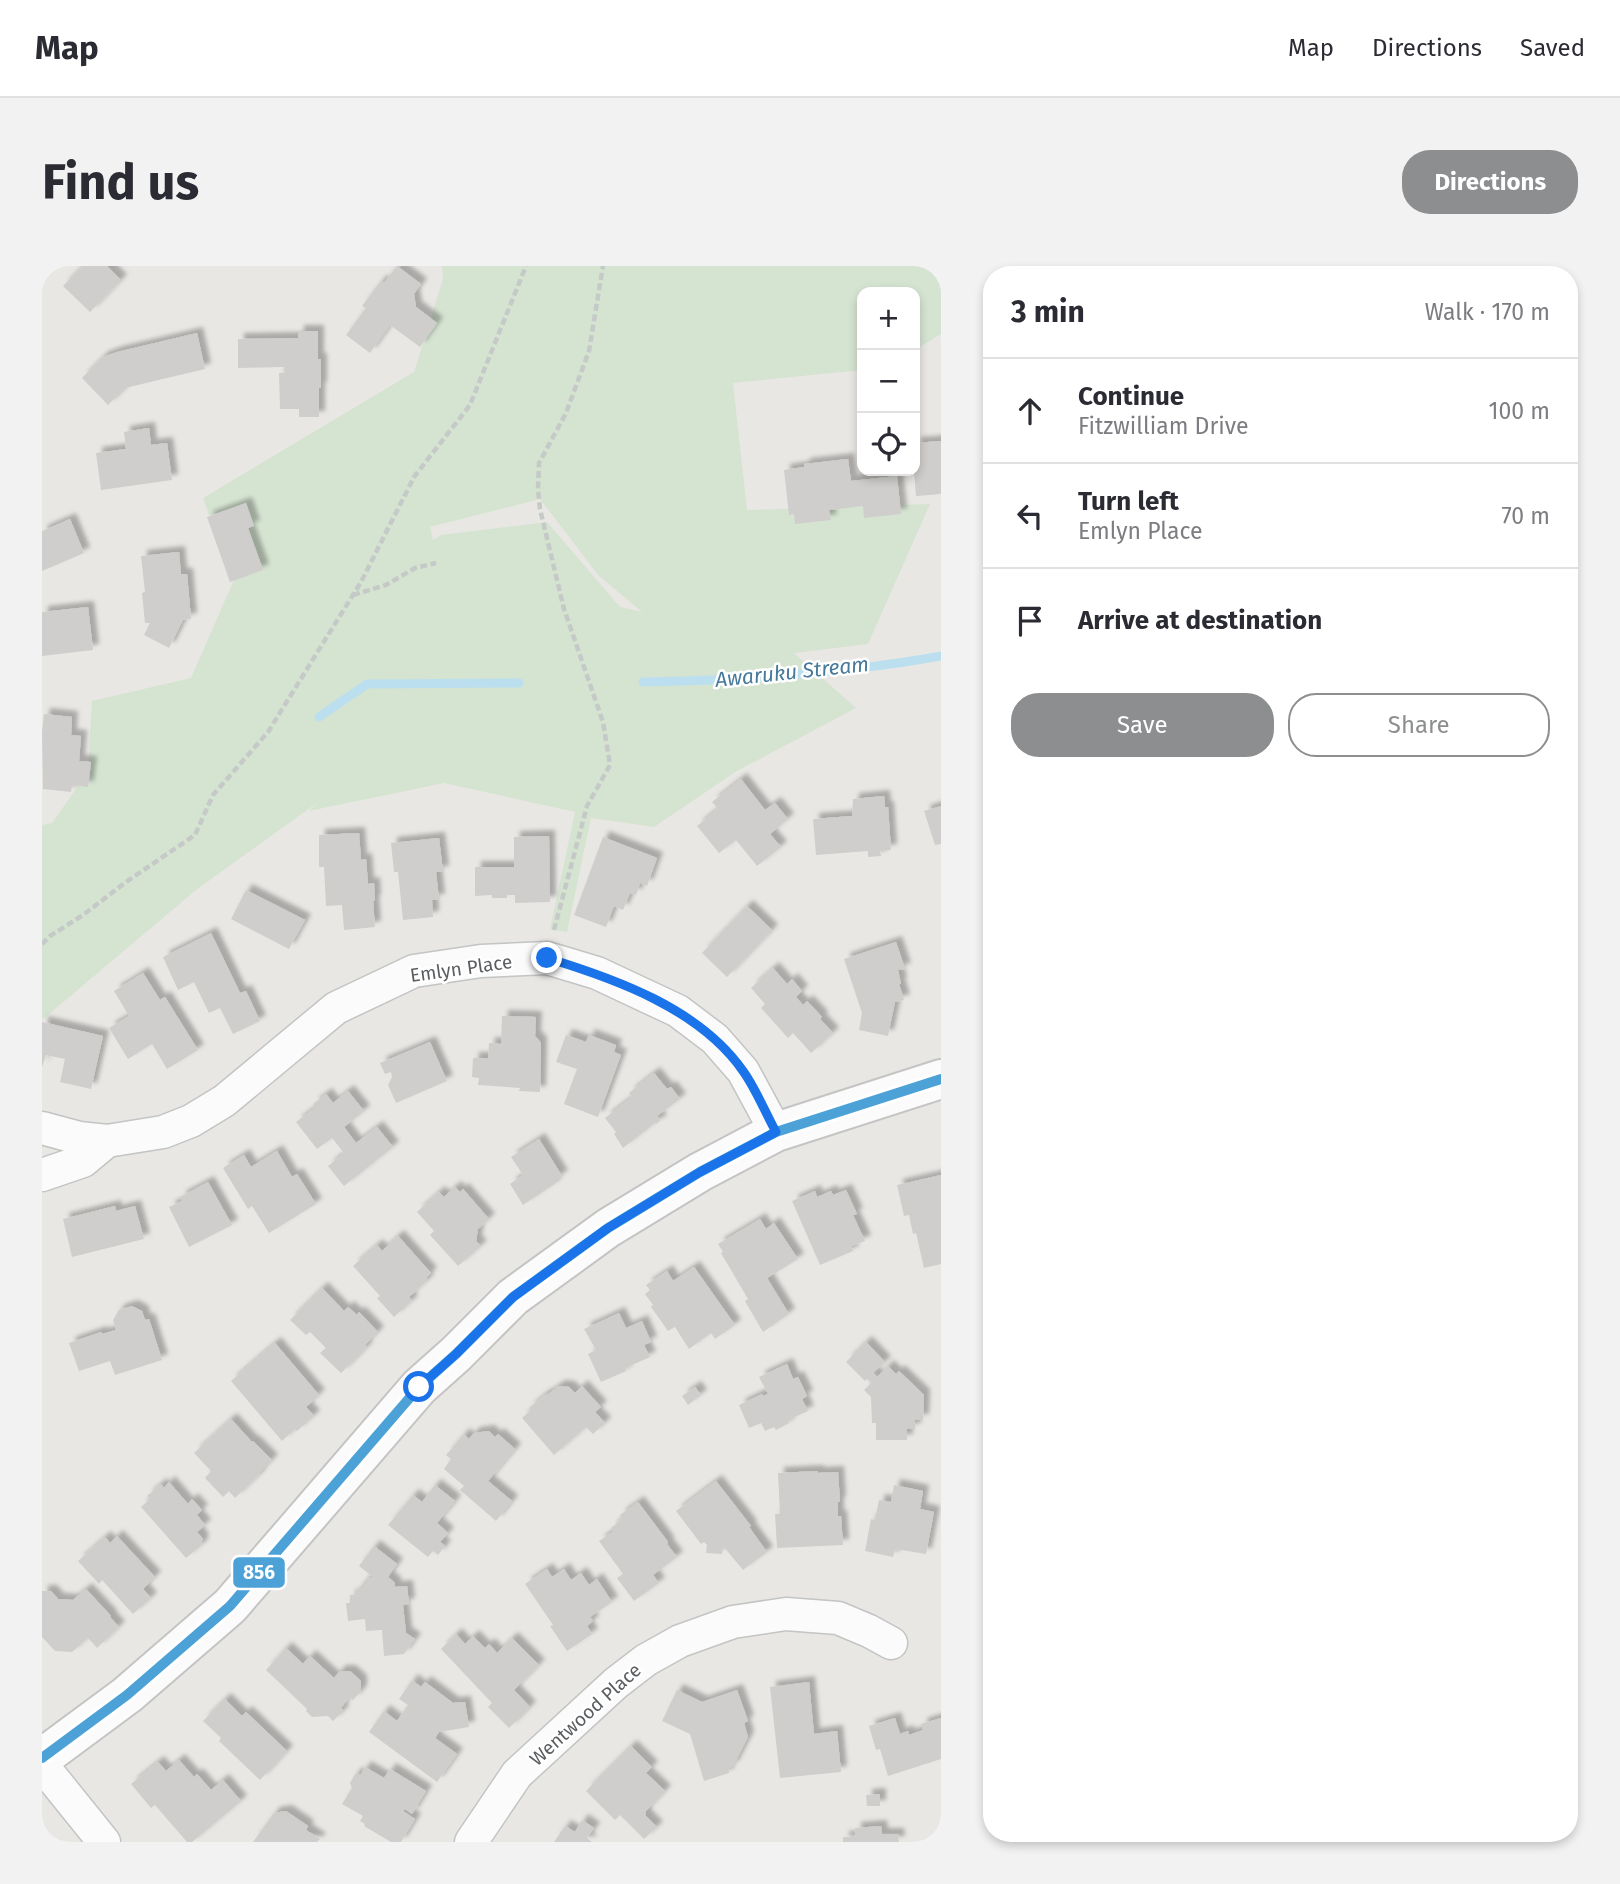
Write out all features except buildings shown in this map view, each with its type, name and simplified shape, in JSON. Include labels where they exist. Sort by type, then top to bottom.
[{"type":"street","name":"Emlyn Place","points":[[42,1128],[79,1138],[107,1141],[163,1132],[191,1121],[224,1101],[336,1008],[414,971],[481,961],[547,958],[597,973],[678,1011],[715,1039],[743,1071],[776,1132]]},
{"type":"street","points":[[42,1758],[127,1696],[230,1606],[419,1387],[513,1297],[608,1228],[700,1172],[776,1132],[941,1079]]},
{"type":"street","points":[[42,1175],[83,1161],[107,1141]]},
{"type":"street","name":"Wentwood Place","points":[[471,1842],[517,1774],[616,1683],[646,1660],[680,1642],[733,1622],[786,1614],[838,1618],[891,1643]]},
{"type":"street","points":[[42,1765],[104,1842]]},
{"type":"path","points":[[42,944],[195,835],[213,796],[268,732],[352,595],[414,477],[470,405],[526,266]]},
{"type":"path","points":[[562,903],[587,806],[610,765],[603,722],[564,609],[540,509],[539,463],[566,413],[589,351],[603,266]]},
{"type":"path","points":[[352,595],[386,585],[415,568],[436,563]]},
{"type":"green space","points":[[442,266],[941,266],[941,334],[920,347],[920,287],[857,287],[857,371],[733,383],[747,510],[930,504],[868,644],[794,653],[856,708],[737,771],[654,827],[591,818],[567,932],[550,929],[575,812],[444,783],[309,811],[317,803],[196,890],[42,1020],[42,825],[52,823],[88,772],[92,701],[191,678],[233,582],[203,498],[414,372],[443,279]],"holes":[[[540,499],[599,576],[642,612],[620,607],[547,522],[441,535],[433,540],[430,527]]]},
{"type":"waterway","name":"Awaruku Stream","points":[[643,682],[793,675],[941,656]]},
{"type":"waterway","name":"Awaruku Stream","points":[[319,717],[367,684],[519,683]]},
{"type":"transit line","name":"856","points":[[42,1758],[127,1695],[230,1606],[419,1387],[513,1297],[608,1228],[700,1172],[776,1132],[941,1079]]},
{"type":"route","points":[[419,1387],[513,1297],[608,1228],[700,1172],[776,1132],[743,1071],[715,1039],[678,1011],[597,973],[547,958]]}]
